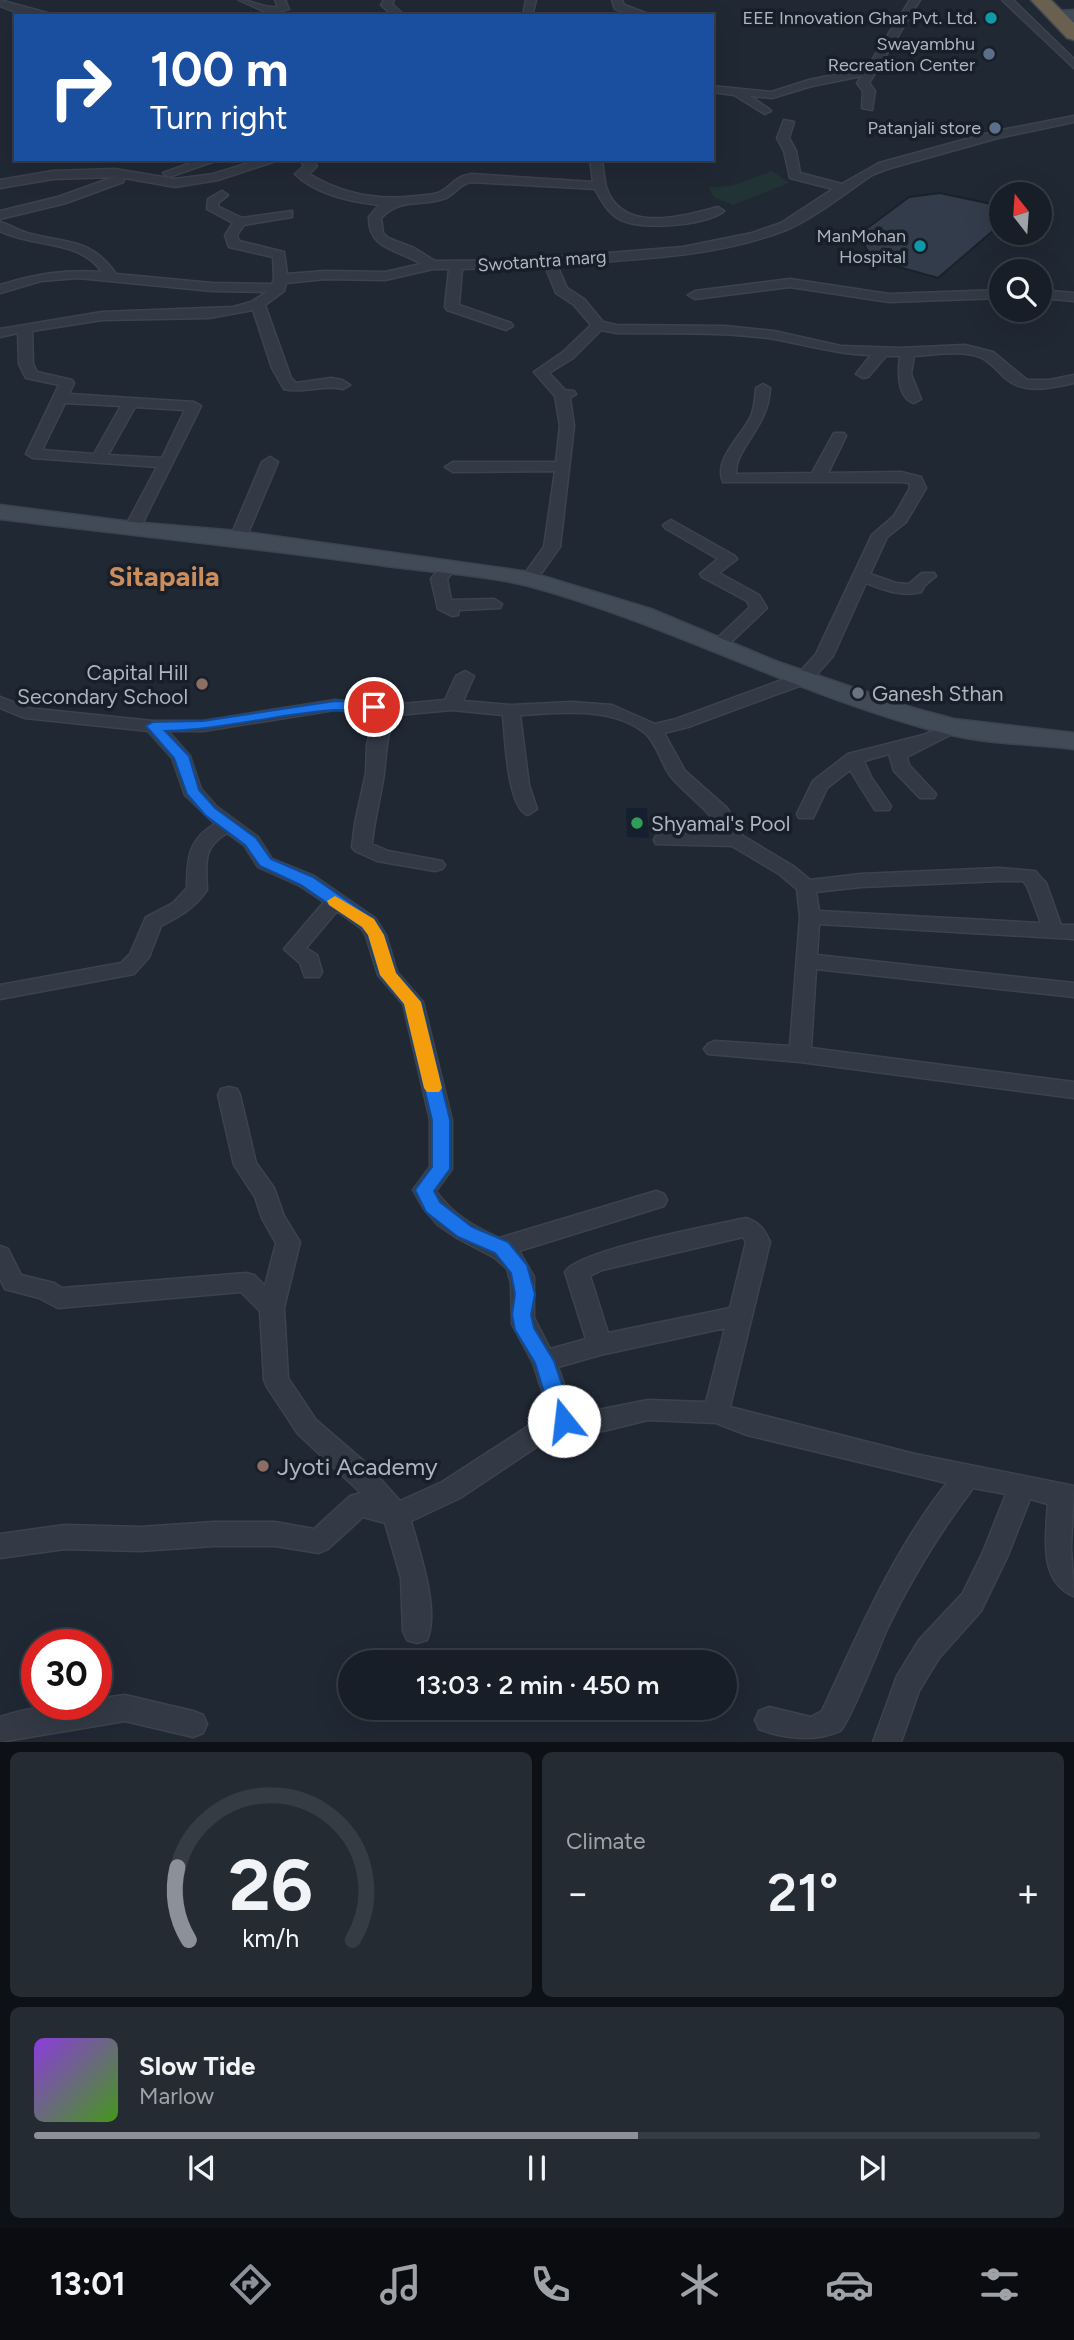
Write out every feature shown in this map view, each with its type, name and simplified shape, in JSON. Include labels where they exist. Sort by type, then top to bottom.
[{"type":"highway","points":[[1040,0],[1065,15],[1074,34]]},
{"type":"main road","points":[[0,512],[132,529],[238,538],[529,579],[642,614],[769,667],[952,727],[1074,741]]},
{"type":"street","points":[[244,0],[275,11],[284,9],[280,0]]},
{"type":"street","points":[[389,0],[386,5],[397,14]]},
{"type":"street","points":[[617,0],[619,7],[642,14]]},
{"type":"street","points":[[868,108],[869,91],[863,83],[868,71],[915,0]]},
{"type":"street","points":[[1007,0],[1074,65]]},
{"type":"street","points":[[0,2],[34,14]]},
{"type":"street","points":[[714,89],[739,94],[772,95],[809,83],[868,71]]},
{"type":"street","points":[[739,94],[765,111]]},
{"type":"street","name":"Swotantra marg","points":[[0,289],[40,277],[78,274],[212,287],[280,284],[326,275],[385,276],[433,265],[549,261],[683,251],[755,236],[785,226],[868,172],[883,166],[996,135],[1074,119]]},
{"type":"street","points":[[788,122],[783,138],[790,151],[794,175],[805,180],[846,188]]},
{"type":"street","points":[[0,215],[62,200],[110,180],[183,170],[209,161]]},
{"type":"street","points":[[0,184],[82,174],[116,173],[175,183],[214,177],[269,161]]},
{"type":"street","points":[[307,161],[312,166],[301,174],[347,196],[398,200],[442,196],[461,180],[471,177],[600,187]]},
{"type":"street","points":[[596,161],[600,187],[606,198],[626,219],[650,221],[700,217],[718,211]]},
{"type":"street","points":[[489,176],[530,183]]},
{"type":"street","points":[[222,195],[212,202],[213,209],[240,222],[288,214]]},
{"type":"street","points":[[388,199],[375,216],[374,230],[381,241],[408,251],[433,265]]},
{"type":"street","points":[[0,333],[25,328],[206,315],[258,304],[280,284],[279,254],[234,244],[231,235],[240,222]]},
{"type":"street","points":[[0,226],[19,236],[74,245],[94,252],[113,277]]},
{"type":"street","points":[[549,261],[561,290],[579,302],[598,325],[616,328],[724,330],[774,335],[841,350],[908,352],[965,349],[988,355],[1016,380],[1025,384],[1049,384],[1074,379]]},
{"type":"street","points":[[456,266],[452,307],[506,326]]},
{"type":"street","points":[[695,295],[790,283],[888,298],[989,294]]},
{"type":"street","points":[[1052,295],[1074,297]]},
{"type":"street","points":[[258,304],[270,335],[278,368],[289,386],[309,388],[338,382],[344,385]]},
{"type":"street","points":[[529,579],[551,547],[560,499],[566,426],[565,395],[541,372],[568,355],[598,325]]},
{"type":"street","points":[[25,328],[28,371],[34,378],[67,383],[33,454],[167,463]]},
{"type":"street","points":[[828,364],[841,350]]},
{"type":"street","points":[[863,374],[882,351]]},
{"type":"street","points":[[908,352],[904,374],[914,400]]},
{"type":"street","points":[[653,730],[682,723],[729,703],[804,678],[824,656],[880,536],[900,519],[918,488],[916,481],[901,477],[728,479],[729,463],[761,415],[763,388]]},
{"type":"street","points":[[60,398],[194,406],[132,529]]},
{"type":"street","points":[[98,459],[131,402]]},
{"type":"street","points":[[817,479],[839,436]]},
{"type":"street","points":[[238,538],[270,462]]},
{"type":"street","points":[[453,467],[562,466]]},
{"type":"street","points":[[671,525],[729,559],[708,574],[753,598],[759,608],[719,644]]},
{"type":"street","points":[[448,568],[439,579],[448,608],[494,604]]},
{"type":"street","points":[[861,576],[894,588],[915,589],[918,582],[928,576]]},
{"type":"street","points":[[452,705],[465,677]]},
{"type":"street","points":[[0,702],[25,713],[153,726],[203,726],[335,705],[391,710],[452,705],[511,710],[572,707],[612,710],[653,730],[678,774],[720,812],[736,840],[786,870],[806,887],[810,917],[800,1054]]},
{"type":"street","points":[[391,710],[380,728],[376,745],[375,773],[364,823],[362,847],[384,857],[435,865]]},
{"type":"street","points":[[511,710],[520,785],[528,808]]},
{"type":"street","points":[[153,726],[181,756],[192,791],[210,811],[251,841],[265,863],[307,881],[368,923],[376,935],[388,975],[412,1002],[441,1120],[441,1169],[425,1190],[433,1207],[465,1232],[501,1247],[520,1270],[525,1294],[522,1315],[525,1330],[544,1361],[564,1421]]},
{"type":"street","points":[[928,794],[900,767],[898,755],[952,727]]},
{"type":"street","points":[[806,814],[819,785],[854,758],[928,739]]},
{"type":"street","points":[[854,758],[862,778],[881,806]]},
{"type":"street","points":[[0,992],[127,969],[139,957],[153,922],[180,908],[197,890],[194,858],[198,846],[212,833],[229,824]]},
{"type":"street","points":[[663,840],[736,840]]},
{"type":"street","points":[[806,887],[830,882],[958,878],[1000,873],[1028,875],[1036,883],[1053,930]]},
{"type":"street","points":[[312,972],[310,960],[294,949],[335,901]]},
{"type":"street","points":[[810,917],[1074,933]]},
{"type":"street","points":[[807,961],[1074,990]]},
{"type":"street","points":[[715,1049],[800,1054],[1074,1090]]},
{"type":"street","points":[[229,1095],[245,1165],[266,1194],[273,1218],[288,1242],[272,1308],[276,1380],[307,1427],[358,1472],[396,1515],[414,1577],[416,1631]]},
{"type":"street","points":[[501,1247],[656,1200]]},
{"type":"street","points":[[600,1345],[578,1272],[597,1262],[746,1227],[754,1232],[758,1242],[716,1413]]},
{"type":"street","points":[[0,1255],[13,1282],[46,1290],[58,1298],[246,1282],[272,1308]]},
{"type":"street","points":[[544,1361],[600,1345],[741,1315]]},
{"type":"street","points":[[0,1546],[65,1537],[140,1539],[214,1534],[275,1534],[319,1541],[359,1504],[396,1515],[451,1490],[547,1427],[564,1421],[603,1420],[648,1410],[716,1413],[747,1424],[967,1477],[1067,1497],[1058,1548],[1063,1571],[1074,1584]]},
{"type":"street","points":[[769,1720],[813,1731],[832,1720],[879,1618],[912,1557],[939,1513],[967,1477]]},
{"type":"street","points":[[887,1741],[907,1685],[929,1649],[972,1602],[995,1555],[1021,1486]]},
{"type":"street","points":[[0,1731],[20,1723],[125,1708],[193,1724]]},
{"type":"shaded area","points":[[772,171],[789,183],[733,205],[714,197],[709,187],[731,186]]},
{"type":"water","name":"Shyamal's Pool","points":[[626,808],[647,808],[649,838],[627,837]]},
{"type":"building","name":"ManMohan Hospital","points":[[940,193],[989,203],[989,234],[938,278],[884,263],[871,256],[858,235],[909,197]]},
{"type":"slow traffic","points":[[335,901],[368,923],[376,935],[388,975],[412,1002],[433,1088]]},
{"type":"place","name":"EEE Innovation Ghar Pvt. Ltd.","points":[[991,18]]},
{"type":"place","name":"Swayambhu Recreation Center","points":[[989,54]]},
{"type":"place","name":"Patanjali store","points":[[995,128]]},
{"type":"place","name":"ManMohan Hospital","points":[[920,246]]},
{"type":"place","name":"Capital Hill Secondary School","points":[[202,684]]},
{"type":"place","name":"Ganesh Sthan","points":[[858,693]]},
{"type":"place","name":"Shyamal's Pool","points":[[637,823]]},
{"type":"place","name":"Jyoti Academy","points":[[263,1466]]},
{"type":"district","name":"Sitapaila","points":[[164,576]]},
{"type":"route","points":[[374,707],[335,705],[203,726],[153,726],[181,756],[192,791],[210,811],[251,841],[265,863],[307,881],[368,923],[376,935],[388,975],[412,1002],[441,1120],[441,1169],[425,1190],[433,1207],[465,1232],[501,1247],[520,1270],[525,1294],[522,1315],[525,1330],[544,1361],[564,1421]]}]
